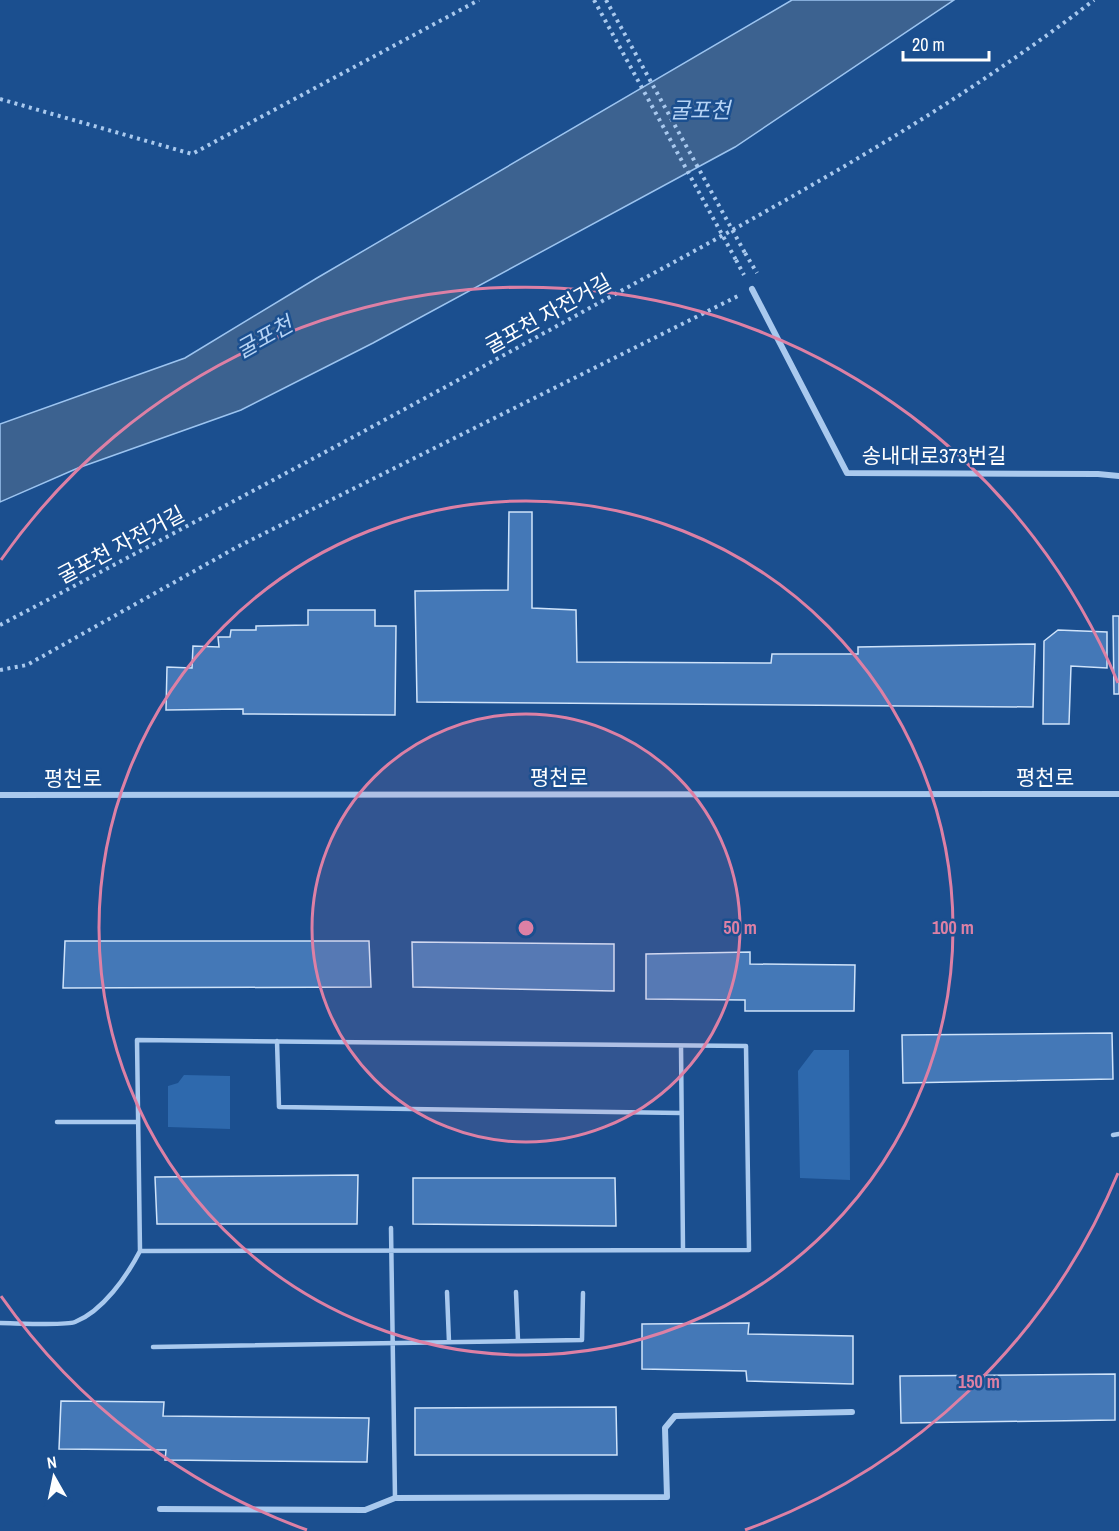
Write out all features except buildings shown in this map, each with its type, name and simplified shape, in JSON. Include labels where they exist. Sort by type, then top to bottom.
[{"type":"street","name":"송내대로373번길","points":[[752,289],[847,473],[1119,476]]},
{"type":"street","name":"평천로","points":[[0,795],[1119,794]]},
{"type":"street","points":[[160,1509],[365,1510],[395,1498],[666,1497],[665,1428],[675,1416],[852,1413]]},
{"type":"lane","points":[[0,1323],[74,1322],[105,1302],[132,1266],[140,1251],[137,1040],[746,1046],[749,1250],[140,1251]]},
{"type":"lane","points":[[277,1041],[279,1107],[681,1113]]},
{"type":"lane","points":[[681,1046],[683,1250]]},
{"type":"lane","points":[[57,1122],[138,1122]]},
{"type":"lane","points":[[391,1228],[395,1498]]},
{"type":"lane","points":[[447,1292],[449,1342]]},
{"type":"lane","points":[[516,1292],[518,1341]]},
{"type":"lane","points":[[153,1347],[582,1340],[583,1293]]},
{"type":"path","points":[[0,99],[192,154],[479,0]]},
{"type":"path","points":[[594,0],[736,260]]},
{"type":"path","points":[[0,670],[27,665],[237,547],[764,284],[606,0]]},
{"type":"path","name":"굴포천 자전거길","points":[[0,625],[260,489],[699,249],[875,149],[1050,34],[1094,0]]},
{"type":"shaded area","points":[[814,1050],[849,1050],[850,1180],[800,1178],[798,1071]]},
{"type":"shaded area","points":[[184,1075],[230,1076],[230,1129],[168,1127],[168,1086],[178,1083]]},
{"type":"water","name":"굴포천","points":[[792,0],[954,0],[735,147],[373,343],[241,410],[78,468],[0,502],[0,424],[185,358],[317,278]]}]
